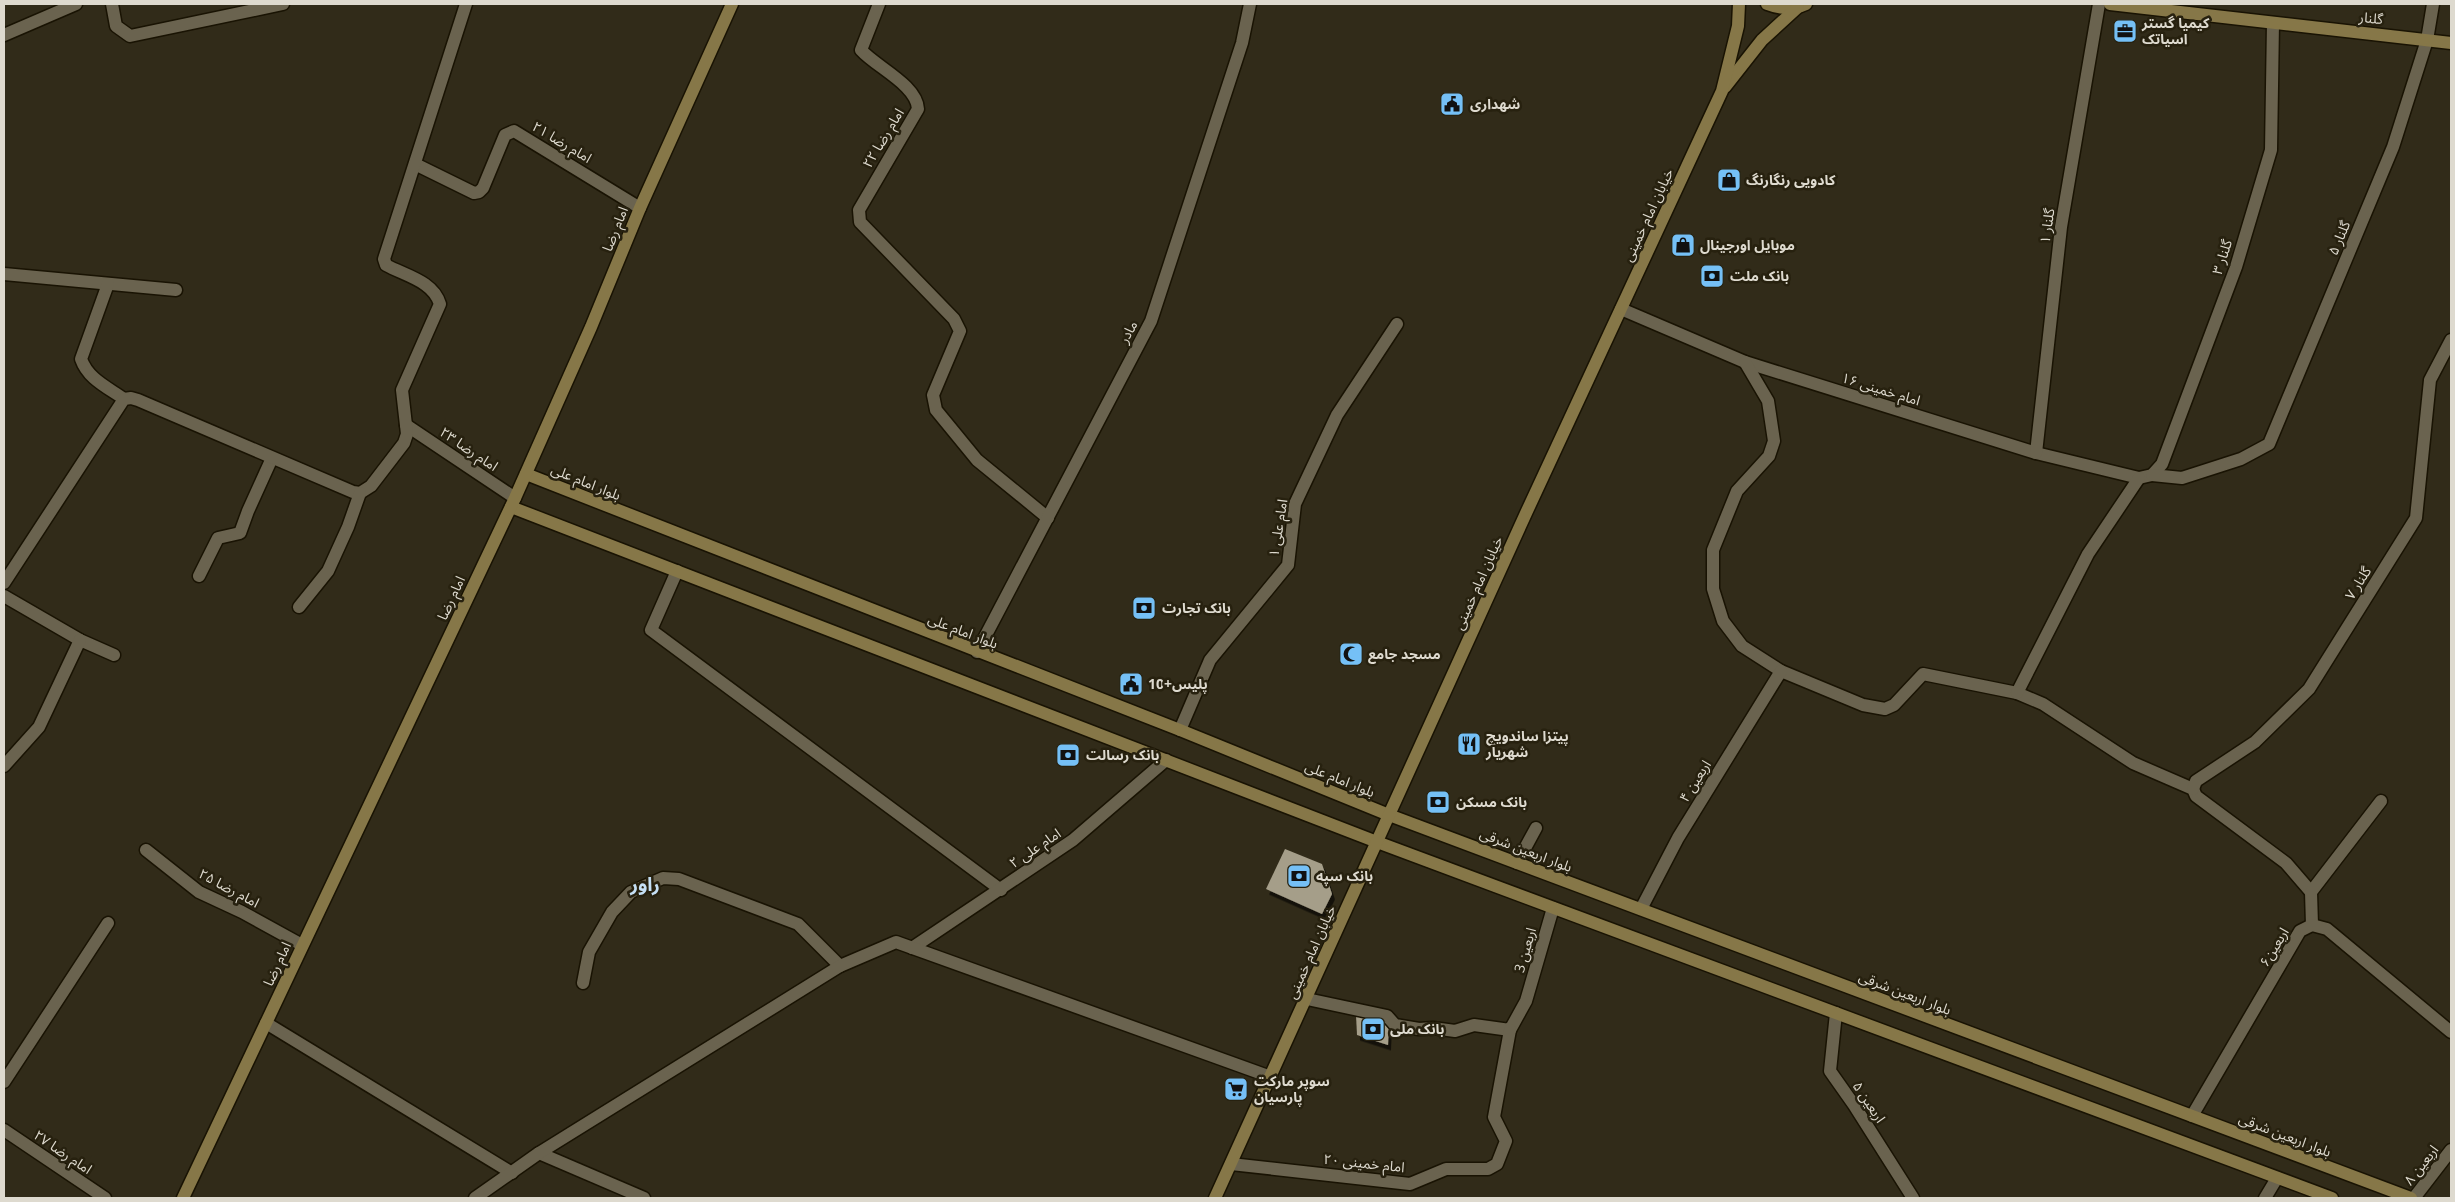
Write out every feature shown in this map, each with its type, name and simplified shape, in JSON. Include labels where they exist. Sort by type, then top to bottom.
[{"type":"main road","name":"امام رضا","points":[[183,1198],[526,474],[592,327],[640,208],[732,4]]},
{"type":"main road","points":[[1722,91],[1738,26],[1740,4]]},
{"type":"main road","points":[[1767,4],[1777,8],[1802,6]]},
{"type":"main road","name":"گلنار","points":[[2110,4],[2451,43]]},
{"type":"main road","points":[[1722,91],[1762,40],[1802,6]]},
{"type":"main road","name":"خیابان امام خمینی","points":[[1216,1198],[1389,815],[1722,91]]},
{"type":"main road","name":"بلوار امام علی","points":[[526,474],[1180,730],[1389,815]]},
{"type":"main road","points":[[513,502],[677,571],[1377,842],[2332,1198]]},
{"type":"main road","name":"بلوار اربعین شرقی","points":[[1389,815],[2413,1198]]},
{"type":"street","points":[[4,35],[76,4]]},
{"type":"street","points":[[112,4],[116,26],[130,36],[283,4]]},
{"type":"street","points":[[108,284],[81,359],[85,370],[94,379],[124,399],[138,400],[353,492],[360,492],[370,486],[404,443],[407,434],[402,390],[440,304],[436,293],[428,286],[386,265],[384,258],[466,4]]},
{"type":"street","name":"امام رضا ۲۲","points":[[879,4],[861,50],[868,58],[908,88],[918,101],[918,108],[859,210],[860,222],[954,319],[960,331],[933,395],[936,410],[977,460],[1048,518]]},
{"type":"street","name":"مادر","points":[[977,652],[1151,321],[1242,43],[1250,4]]},
{"type":"street","name":"گلنار ۱","points":[[2036,453],[2061,226],[2099,4]]},
{"type":"street","name":"گلنار ۵","points":[[2152,476],[2182,478],[2241,459],[2269,444],[2393,147],[2427,40],[2432,4]]},
{"type":"street","name":"گلنار ۳","points":[[2152,476],[2162,464],[2236,267],[2271,150],[2273,23]]},
{"type":"street","name":"امام رضا ۲۱","points":[[415,164],[474,193],[479,192],[483,188],[505,135],[514,131],[640,208]]},
{"type":"street","points":[[4,274],[176,290]]},
{"type":"street","name":"امام خمینی ۱۶","points":[[1621,309],[1745,362],[2036,453],[2139,478]]},
{"type":"street","name":"امام علی ۱","points":[[1180,730],[1210,660],[1288,565],[1295,504],[1337,415],[1398,324]]},
{"type":"street","name":"گلنار ۷","points":[[2193,789],[2196,781],[2255,742],[2309,689],[2416,518],[2430,380],[2451,340]]},
{"type":"street","points":[[1745,362],[1768,401],[1774,441],[1769,456],[1737,491],[1722,523],[1713,550],[1713,589],[1723,621],[1742,646],[1781,671],[1863,705],[1885,709],[1899,700],[1916,679],[1923,674],[2017,693],[2042,704],[2133,763],[2193,789],[2196,796],[2286,863],[2310,892],[2312,925],[2327,929],[2451,1032]]},
{"type":"street","points":[[4,583],[124,399]]},
{"type":"street","name":"امام رضا ۲۳","points":[[406,426],[513,502]]},
{"type":"street","points":[[198,576],[218,538],[240,533],[272,458]]},
{"type":"street","points":[[2017,693],[2088,554],[2139,478],[2152,476]]},
{"type":"street","points":[[299,607],[328,571],[348,527],[360,492]]},
{"type":"street","points":[[677,571],[651,630],[1000,890]]},
{"type":"street","points":[[4,596],[80,640],[114,655]]},
{"type":"street","points":[[4,766],[39,727],[80,640]]},
{"type":"street","name":"اربعین ۴","points":[[1641,909],[1678,838],[1781,671]]},
{"type":"street","name":"امام علی ۲","points":[[912,948],[1073,840],[1166,760]]},
{"type":"street","points":[[2310,892],[2381,801]]},
{"type":"street","points":[[1517,863],[1536,828]]},
{"type":"street","name":"امام رضا ۲۵","points":[[146,850],[199,892],[242,912],[302,945]]},
{"type":"street","points":[[583,983],[589,952],[612,912],[631,892],[663,878],[679,879],[798,924],[840,966]]},
{"type":"street","name":"اربعین 3","points":[[1494,1117],[1510,1030],[1526,1001],[1553,908]]},
{"type":"street","points":[[4,1082],[108,923]]},
{"type":"street","name":"اربعین۶","points":[[2192,1116],[2300,931],[2312,925]]},
{"type":"street","points":[[475,1198],[539,1152],[840,966],[896,942],[1271,1077]]},
{"type":"street","points":[[1307,999],[1387,1016],[1395,1025],[1418,1029],[1433,1028],[1455,1031],[1474,1025],[1510,1030]]},
{"type":"street","name":"اربعین ۵","points":[[1836,1014],[1830,1071],[1913,1198]]},
{"type":"street","points":[[266,1023],[512,1173]]},
{"type":"street","name":"امام خمینی ۲۰","points":[[1231,1164],[1410,1184],[1446,1169],[1488,1169],[1498,1164],[1506,1140],[1494,1117]]},
{"type":"street","name":"امام رضا ۲۷","points":[[4,1130],[105,1198]]},
{"type":"street","name":"اربعین ۸","points":[[2413,1198],[2451,1150]]},
{"type":"street","points":[[539,1152],[644,1198]]},
{"type":"street","points":[[2265,1198],[2277,1178]]},
{"type":"building","name":"بانک سپه","points":[[1285,849],[1322,864],[1332,894],[1322,914],[1266,889]]},
{"type":"building","name":"بانک ملی","points":[[1356,1015],[1389,1022],[1388,1045],[1357,1035]]},
{"type":"place","name":"کیمیا گستر اسیاتک","points":[[2125,31]]},
{"type":"place","name":"شهداری","points":[[1452,104]]},
{"type":"place","name":"کادویی رنگارنگ","points":[[1729,180]]},
{"type":"place","name":"موبایل اورجینال","points":[[1683,245]]},
{"type":"place","name":"بانک ملت","points":[[1712,276]]},
{"type":"place","name":"بانک تجارت","points":[[1144,608]]},
{"type":"place","name":"مسجد جامع","points":[[1351,654]]},
{"type":"place","name":"پلیس+10","points":[[1131,684]]},
{"type":"place","name":"پیتزا ساندویچ شهریار","points":[[1469,744]]},
{"type":"place","name":"بانک رسالت","points":[[1068,755]]},
{"type":"place","name":"بانک مسکن","points":[[1438,802]]},
{"type":"place","name":"بانک سپه","points":[[1299,876]]},
{"type":"place","name":"بانک ملی","points":[[1373,1029]]},
{"type":"place","name":"سوپر مارکت پارسیان","points":[[1236,1089]]},
{"type":"district","name":"راور","points":[[645,884]]}]
